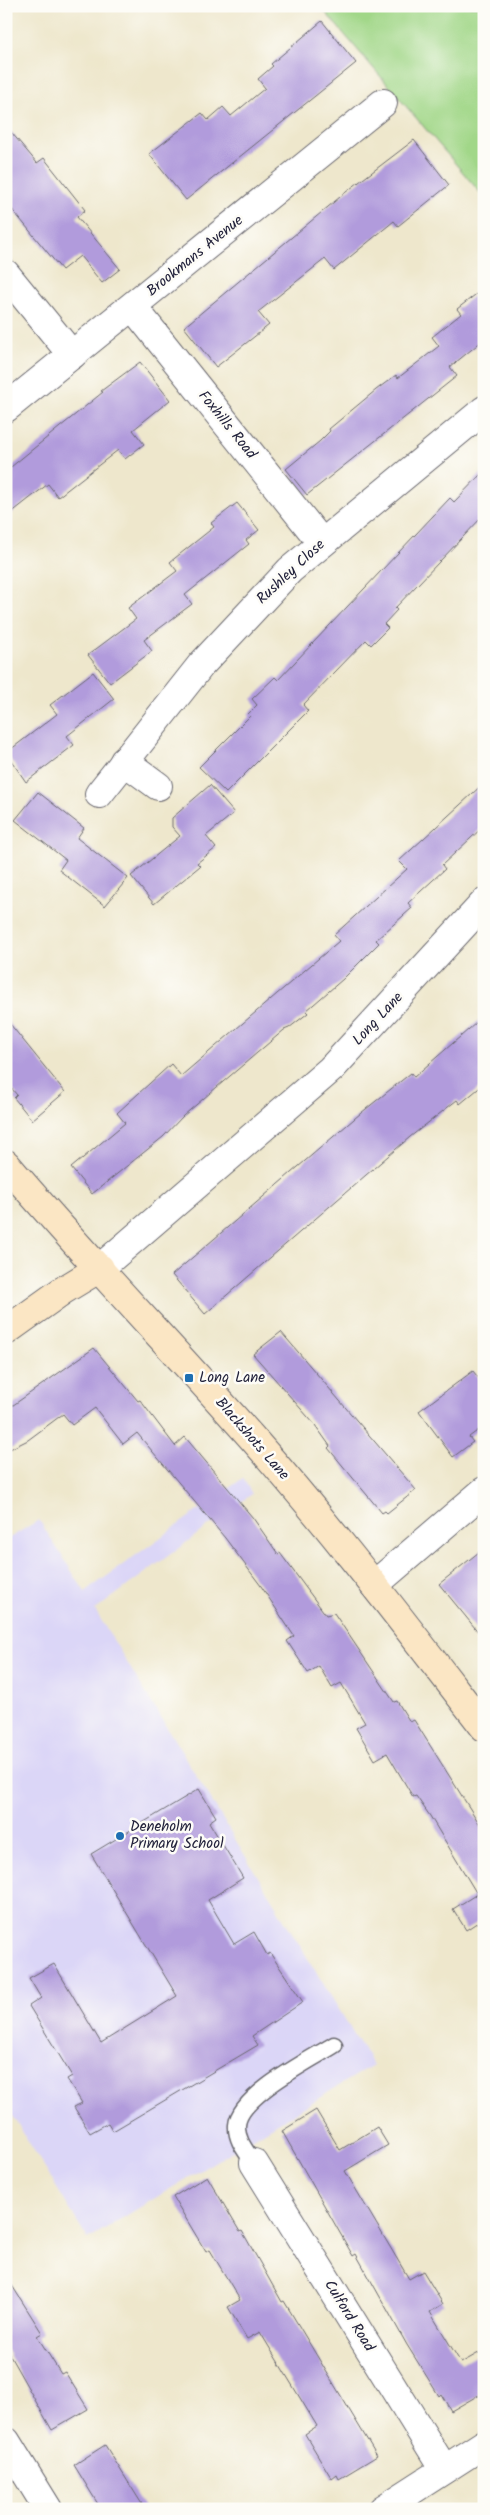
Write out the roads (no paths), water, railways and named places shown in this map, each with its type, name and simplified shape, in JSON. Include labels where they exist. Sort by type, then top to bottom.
[{"type":"street","name":"Brookmans Avenue","points":[[6,408],[383,103]]},
{"type":"street","points":[[6,274],[72,355]]},
{"type":"street","name":"Foxhills Road","points":[[133,307],[322,543]]},
{"type":"street","name":"Rushley Close","points":[[99,794],[201,664],[275,586],[322,543],[484,410]]},
{"type":"street","points":[[124,761],[158,786]]},
{"type":"street","name":"Long Lane","points":[[6,1331],[62,1290],[100,1268],[331,1069],[484,902]]},
{"type":"street","name":"Blackshots Lane","points":[[6,1164],[59,1226],[100,1268],[255,1441],[374,1585],[484,1727]]},
{"type":"street","points":[[374,1585],[484,1491]]},
{"type":"street","name":"Culford Road","points":[[254,2163],[444,2469]]},
{"type":"street","points":[[6,2442],[48,2509]]},
{"type":"street","points":[[383,2509],[484,2444]]},
{"type":"lane","points":[[254,2163],[239,2142],[237,2124],[246,2106],[258,2093],[334,2045]]},
{"type":"place","name":"Long Lane","points":[[189,1378]]},
{"type":"place","name":"Deneholm Primary School","points":[[120,1836]]}]
